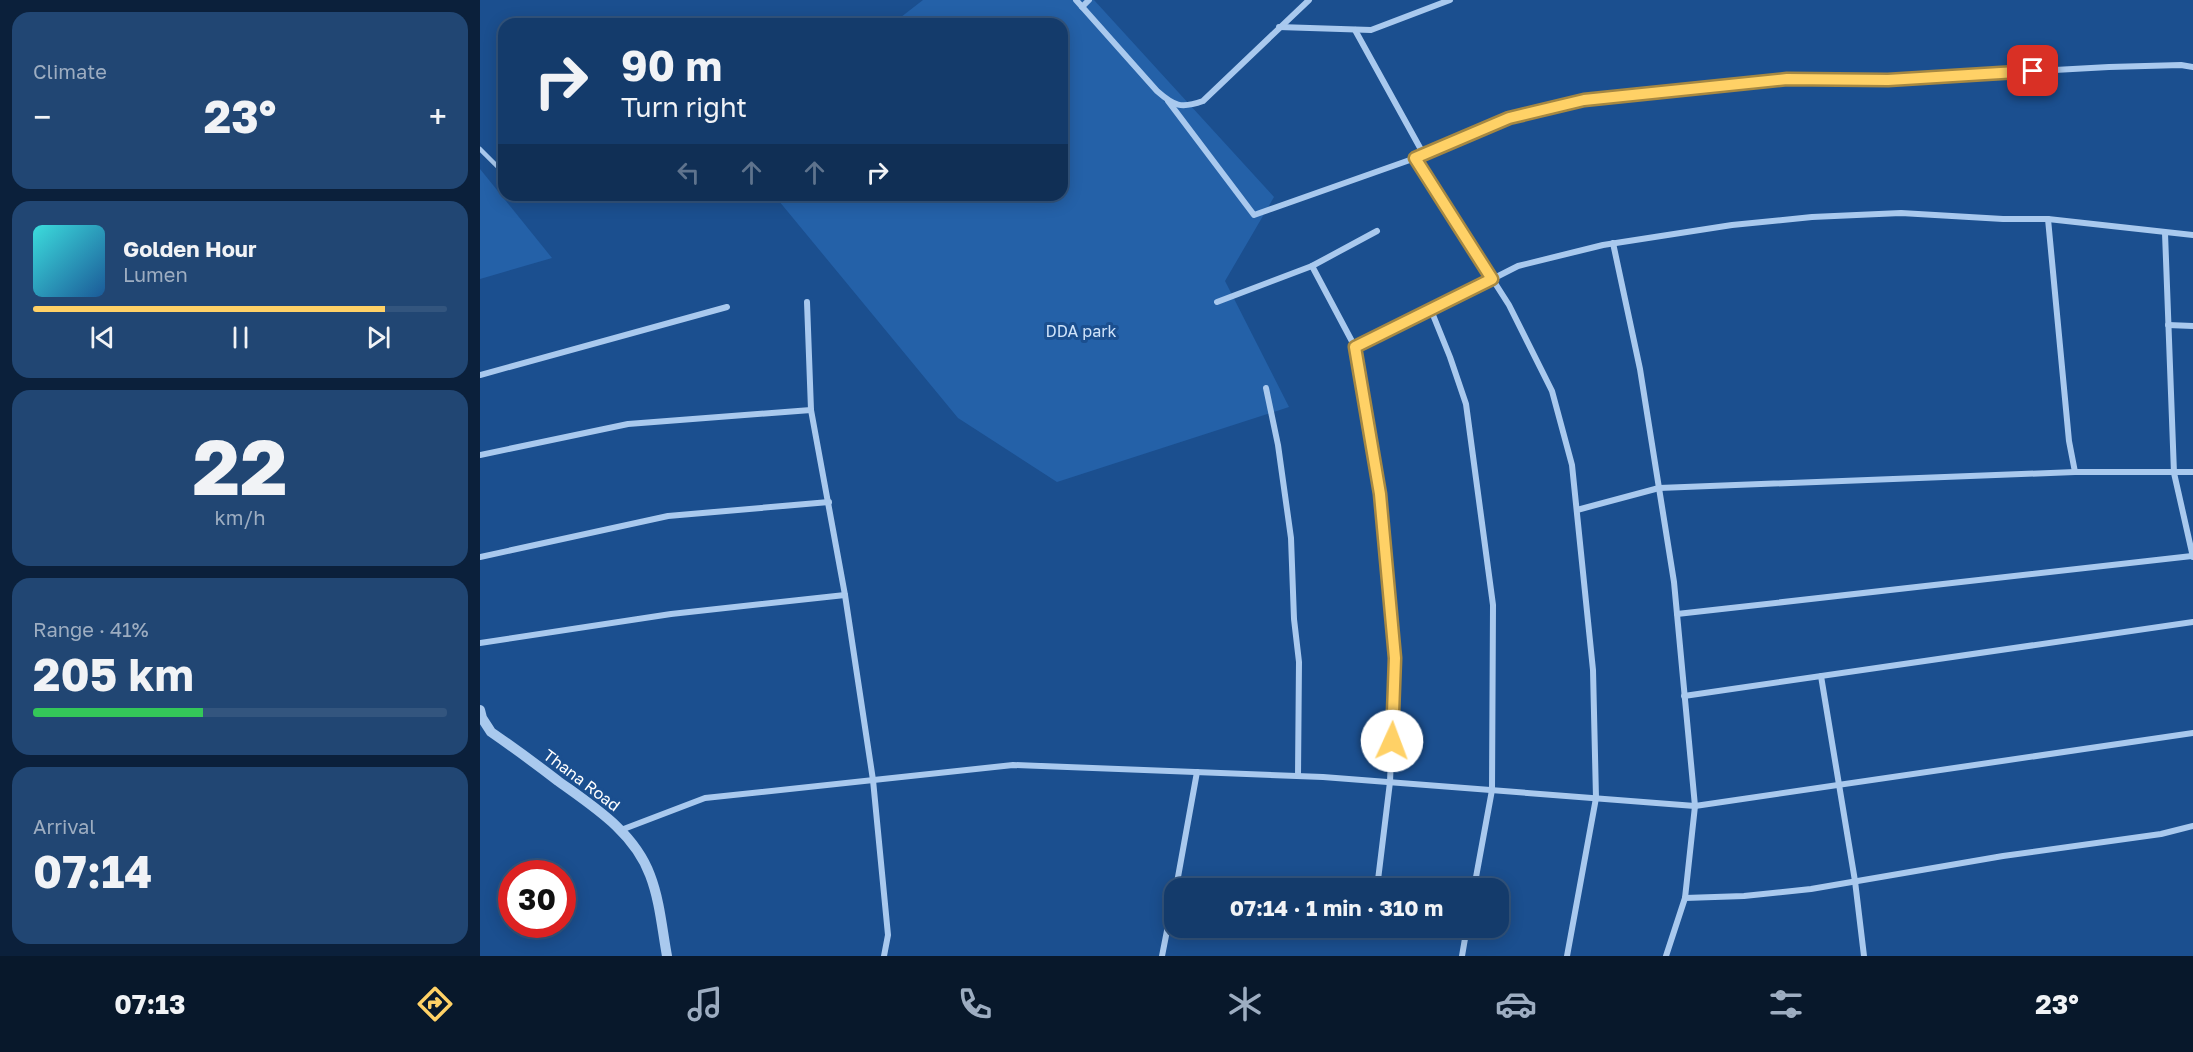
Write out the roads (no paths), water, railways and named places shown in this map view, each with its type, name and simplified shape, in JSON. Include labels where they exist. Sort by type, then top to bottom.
[{"type":"street","points":[[1076,0],[1168,101],[1254,215],[1424,155],[1509,118],[1584,100],[1787,79],[1888,80],[2109,67],[2181,65],[2193,67]]},
{"type":"street","points":[[1082,7],[1089,0]]},
{"type":"street","points":[[1168,101],[1177,105],[1189,106],[1203,101],[1308,0]]},
{"type":"street","points":[[1279,27],[1371,30],[1450,0]]},
{"type":"street","points":[[1355,30],[1424,155]]},
{"type":"street","points":[[1415,158],[1509,305],[1552,391],[1572,465],[1593,670],[1596,798],[1567,956]]},
{"type":"street","points":[[1355,347],[1518,266],[1613,243],[1732,225],[1812,217],[1900,213],[2003,219],[2048,219],[2193,235]]},
{"type":"street","points":[[2048,219],[2069,441],[2075,472]]},
{"type":"street","points":[[1217,302],[1312,266],[1377,231]]},
{"type":"street","points":[[1677,614],[2193,557],[2174,473],[2164,233]]},
{"type":"street","points":[[1613,243],[1640,369],[1659,488],[1677,614],[1695,806],[1685,898],[1666,956]]},
{"type":"street","points":[[1312,266],[1355,347],[1380,494],[1395,658],[1390,782],[1378,878]]},
{"type":"street","points":[[807,302],[811,410],[846,596],[873,780],[888,935],[884,956]]},
{"type":"street","points":[[480,375],[727,307]]},
{"type":"street","points":[[1431,310],[1466,404],[1491,593],[1492,790],[1476,878]]},
{"type":"street","points":[[2168,325],[2193,326]]},
{"type":"street","points":[[1266,388],[1278,445],[1291,538],[1294,620],[1299,662],[1298,776]]},
{"type":"street","points":[[480,455],[628,424],[811,410]]},
{"type":"street","points":[[1577,510],[1659,488],[2075,472],[2193,472]]},
{"type":"street","points":[[480,557],[668,516],[829,502]]},
{"type":"street","points":[[480,643],[671,614],[846,596]]},
{"type":"street","points":[[1684,696],[2193,622]]},
{"type":"street","points":[[1821,676],[1855,882],[1864,956]]},
{"type":"street","name":"Thana Road","points":[[480,710],[491,732],[601,811],[621,830],[645,863],[650,875],[657,898],[667,956]]},
{"type":"street","points":[[621,830],[705,798],[1013,765],[1298,776],[1695,806],[2193,733]]},
{"type":"street","points":[[1178,878],[1197,772]]},
{"type":"street","points":[[1685,898],[1744,897],[1811,889],[2003,856],[2161,834],[2193,826]]},
{"type":"street","points":[[1162,956],[1166,938]]},
{"type":"street","points":[[1462,956],[1465,938]]},
{"type":"lane","points":[[480,148],[498,167]]},
{"type":"park label","name":"DDA park","points":[[1081,331]]}]
